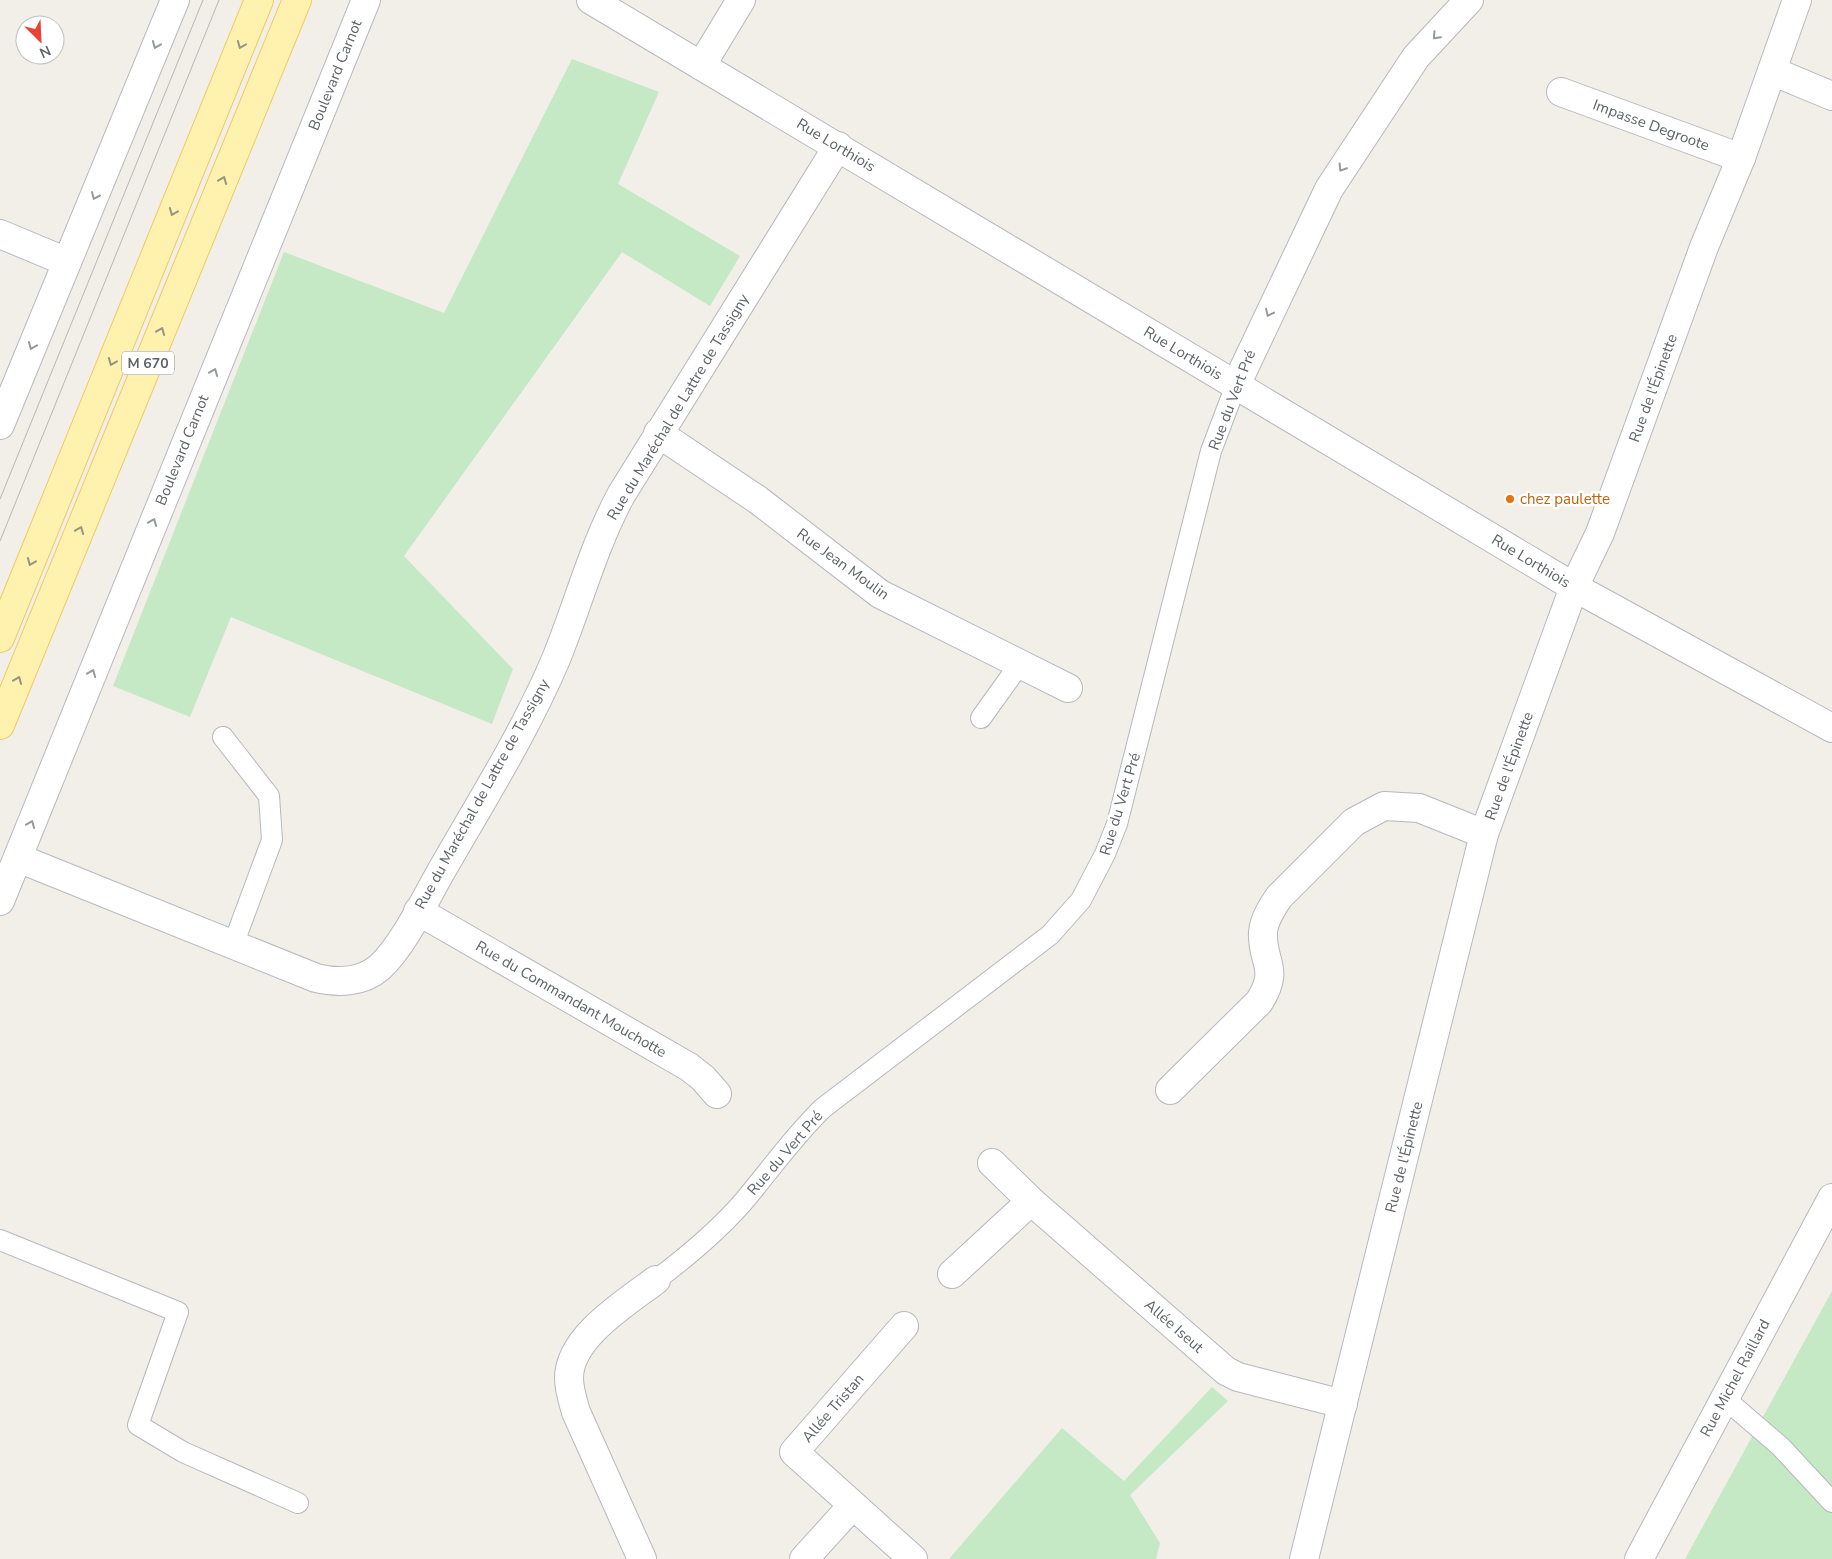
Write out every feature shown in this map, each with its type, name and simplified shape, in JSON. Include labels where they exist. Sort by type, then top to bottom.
[{"type":"main road","name":"M 670","points":[[0,638],[259,0]]},
{"type":"main road","name":"M 670","points":[[0,725],[297,0]]},
{"type":"street","points":[[0,425],[175,0]]},
{"type":"street","name":"Boulevard Carnot","points":[[0,901],[366,0]]},
{"type":"street","name":"Rue Lorthiois","points":[[592,0],[1574,587],[1832,728]]},
{"type":"street","points":[[701,66],[741,0]]},
{"type":"street","name":"Rue du Vert Pré","points":[[1236,385],[1329,189],[1416,58],[1469,0]]},
{"type":"street","name":"Rue de l'Épinette","points":[[1304,1559],[1484,834],[1574,587],[1600,533],[1704,247],[1741,158],[1797,0]]},
{"type":"street","points":[[1772,71],[1832,96]]},
{"type":"street","name":"Impasse Degroote","points":[[1561,92],[1741,158]]},
{"type":"street","name":"Rue du Maréchal de Lattre de Tassigny","points":[[18,858],[329,982],[348,981],[365,976],[379,968],[391,954],[418,911],[488,790],[542,689],[610,516],[658,433],[838,146]]},
{"type":"street","points":[[0,234],[66,262]]},
{"type":"street","name":"Rue Jean Moulin","points":[[658,433],[758,500],[880,594],[1068,688]]},
{"type":"street","points":[[1170,1090],[1260,1002],[1267,990],[1270,976],[1263,932],[1273,906],[1279,897],[1354,822],[1384,806],[1398,805],[1419,808],[1484,834]]},
{"type":"street","name":"Rue du Commandant Mouchotte","points":[[418,911],[689,1067],[703,1078],[717,1094]]},
{"type":"street","name":"Allée Iseut","points":[[992,1163],[1030,1201],[1226,1371],[1238,1378],[1343,1404]]},
{"type":"street","name":"Rue Michel Raillard","points":[[1639,1559],[1832,1198]]},
{"type":"street","points":[[952,1274],[1030,1201]]},
{"type":"street","name":"Rue du Vert Pré","points":[[642,1559],[576,1412],[568,1376],[584,1340],[612,1313],[656,1280]]},
{"type":"street","name":"Allée Tristan","points":[[904,1326],[794,1452],[913,1559]]},
{"type":"street","points":[[804,1559],[853,1505]]},
{"type":"lane","name":"Rue du Vert Pré","points":[[656,1280],[721,1226],[801,1130],[823,1108],[1032,950],[1065,920],[1081,900],[1105,854],[1117,824],[1211,451],[1236,385]]},
{"type":"lane","points":[[980,718],[1019,665]]},
{"type":"lane","points":[[223,737],[269,796],[272,840],[233,945]]},
{"type":"lane","points":[[0,1240],[178,1312],[138,1425],[183,1452],[298,1503]]},
{"type":"lane","points":[[1724,1398],[1781,1447],[1832,1502]]},
{"type":"green space","points":[[572,59],[659,92],[618,184],[740,256],[710,306],[622,252],[404,556],[513,669],[492,724],[231,617],[190,717],[113,686],[284,252],[444,313]]},
{"type":"green space","points":[[1832,1291],[1832,1559],[1685,1559]]},
{"type":"green space","points":[[1212,1387],[1228,1401],[1130,1495],[1160,1543],[1156,1559],[949,1559],[1062,1428],[1124,1481]]},
{"type":"tram line","points":[[0,499],[203,0]]},
{"type":"tram line","points":[[0,541],[219,0]]},
{"type":"place","name":"chez paulette","points":[[1510,499]]}]
